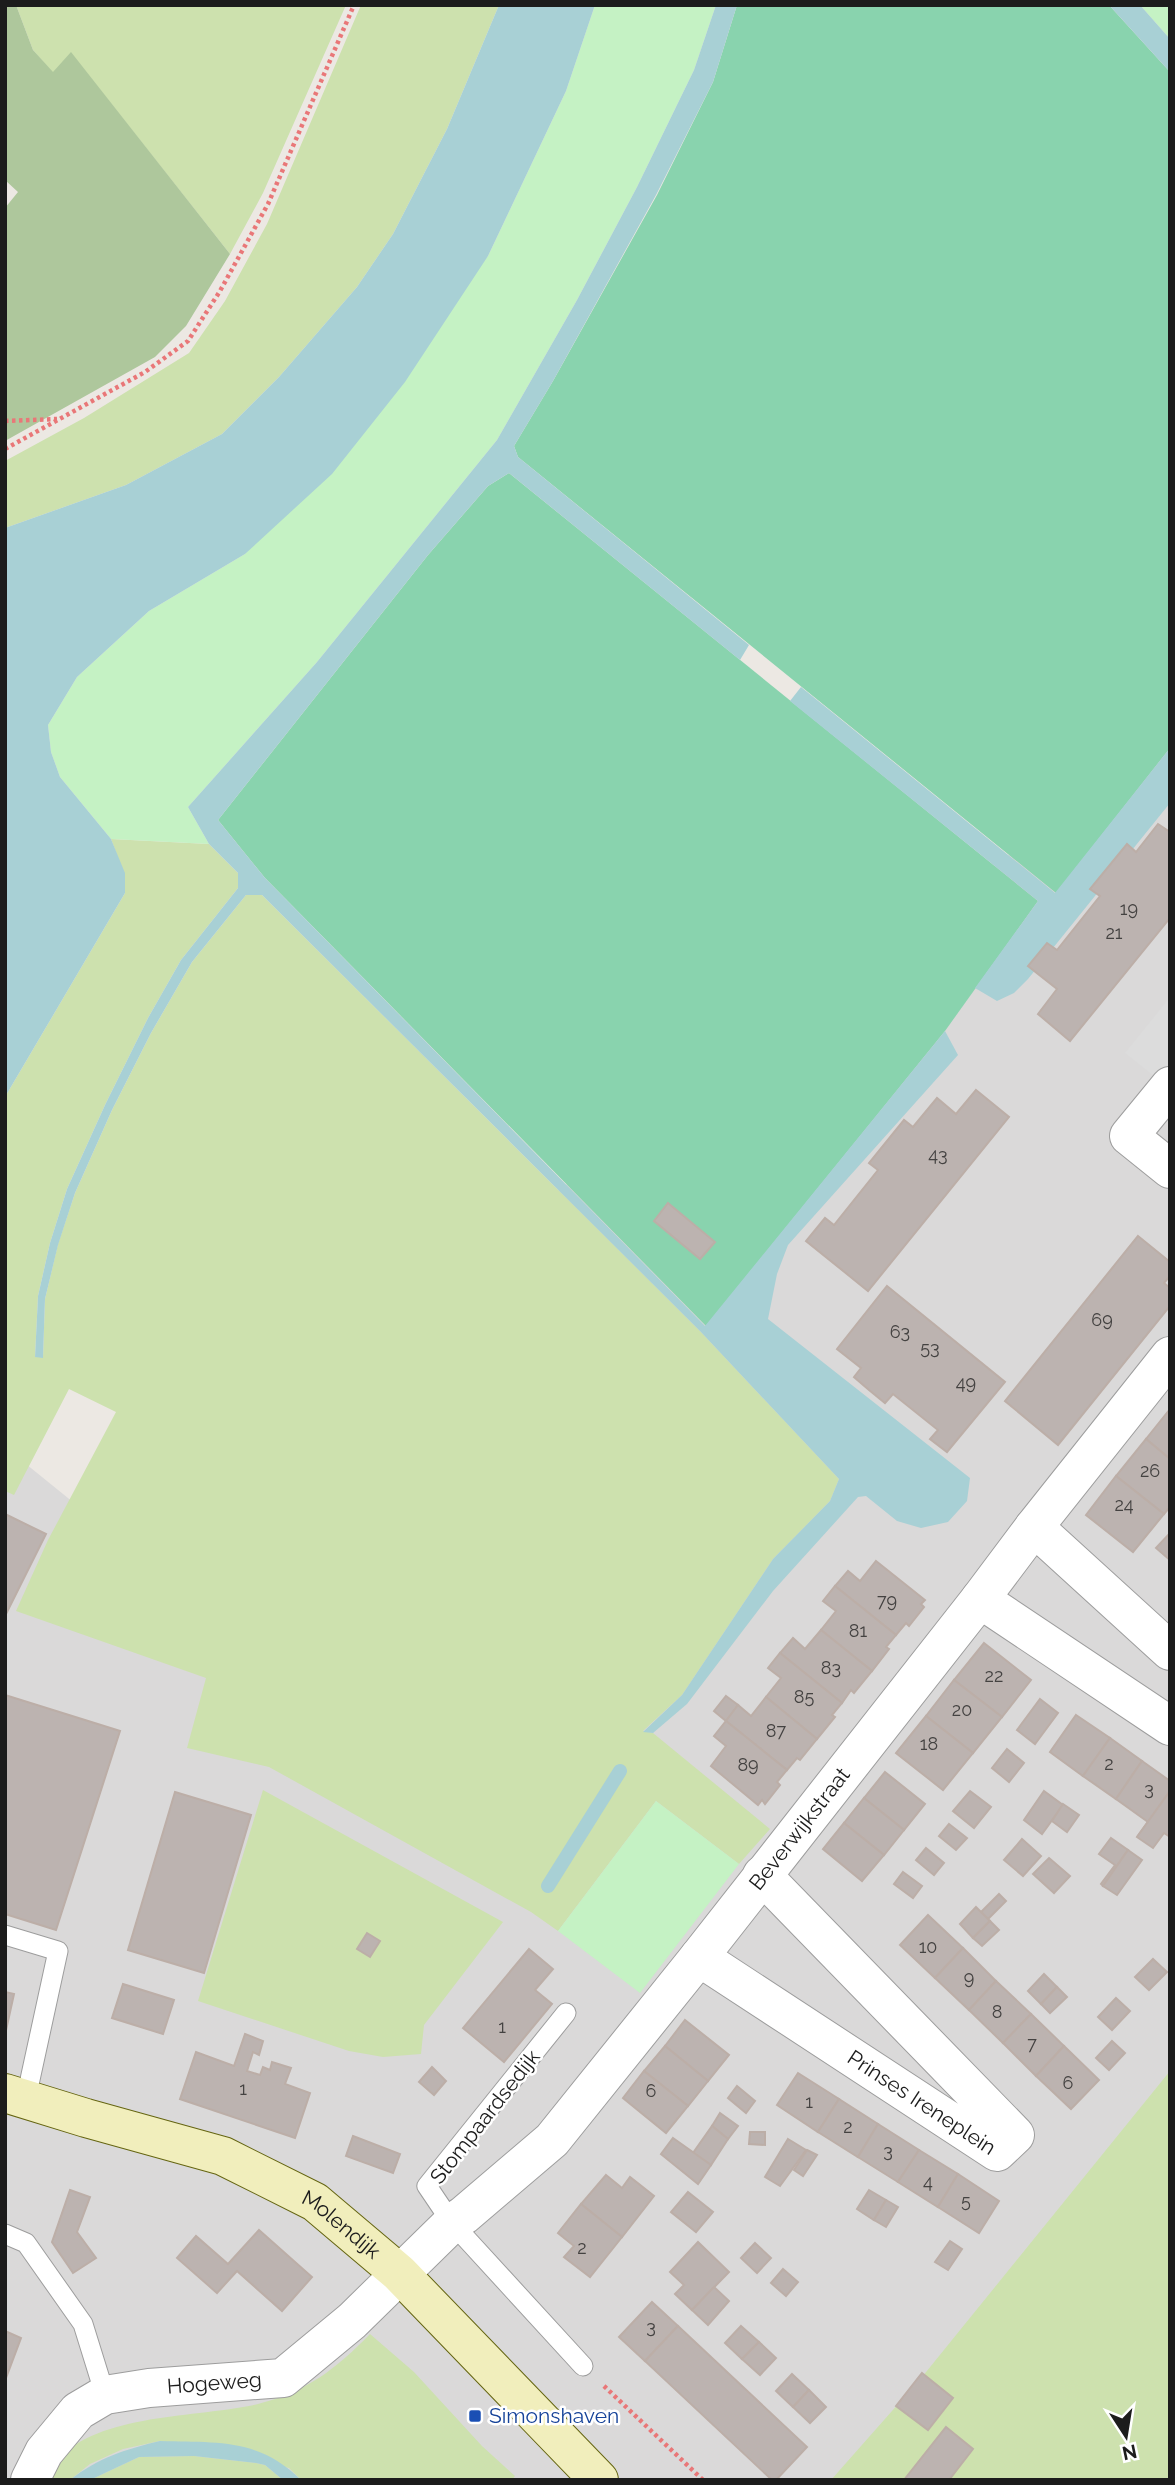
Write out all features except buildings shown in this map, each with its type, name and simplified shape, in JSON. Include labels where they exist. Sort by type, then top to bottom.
[{"type":"main road","name":"Molendijk","points":[[15,2095],[223,2157],[315,2202],[399,2273],[600,2480]]},
{"type":"street","points":[[1170,1086],[1129,1136],[1170,1169]]},
{"type":"street","name":"Beverwijkstraat","points":[[399,2273],[452,2223],[552,2140],[699,1958],[1170,1356]]},
{"type":"street","points":[[1034,1527],[1170,1651]]},
{"type":"street","points":[[980,1599],[1170,1726]]},
{"type":"street","name":"Prinses Ireneplein","points":[[699,1958],[997,2152],[1015,2135],[762,1875]]},
{"type":"street","name":"Hogeweg","points":[[30,2480],[44,2452],[78,2411],[105,2395],[149,2388],[282,2378],[352,2321],[399,2273]]},
{"type":"lane","points":[[5,1935],[58,1951],[15,2095]]},
{"type":"lane","name":"Stompaardsedijk","points":[[452,2223],[427,2186],[566,2013]]},
{"type":"lane","points":[[452,2223],[583,2365]]},
{"type":"lane","points":[[5,2234],[26,2243],[83,2324],[105,2395]]},
{"type":"path","points":[[5,449],[145,372],[188,341],[220,291],[268,204],[354,5]]},
{"type":"path","points":[[5,421],[57,419]]},
{"type":"path","points":[[583,2365],[703,2480]]},
{"type":"shaded area","points":[[1170,735],[1170,2480],[5,2480],[5,1447],[105,1528]]},
{"type":"shaded area","points":[[1170,997],[1170,1089],[1125,1053]]},
{"type":"green space","points":[[5,5],[16,5],[33,50],[53,72],[71,52],[230,254],[186,326],[155,357],[5,441],[5,208],[18,192],[5,180]]},
{"type":"green space","points":[[16,5],[346,5],[263,193],[230,254],[71,53],[53,73],[33,50]]},
{"type":"green space","points":[[361,5],[499,5],[447,129],[393,234],[357,287],[279,377],[222,434],[126,485],[5,528],[5,461],[84,418],[189,353],[225,301],[267,224]]},
{"type":"green space","points":[[595,5],[716,5],[694,70],[637,187],[577,300],[497,440],[317,662],[188,807],[209,844],[111,839],[60,777],[51,752],[48,725],[77,677],[149,611],[245,554],[488,256],[566,91]]},
{"type":"green space","points":[[737,5],[1109,5],[1170,72],[1170,748],[1056,893],[518,457],[514,446],[657,195],[713,82]]},
{"type":"green space","points":[[1140,5],[1170,5],[1170,39]]},
{"type":"green space","points":[[509,473],[1038,901],[945,1031],[706,1326],[265,878],[218,820],[428,555],[488,486]]},
{"type":"green space","points":[[111,839],[209,844],[238,873],[238,888],[181,960],[148,1018],[67,1189],[50,1243],[38,1296],[35,1357],[43,1357],[45,1299],[58,1244],[75,1193],[112,1110],[151,1033],[192,962],[246,895],[262,895],[700,1331],[839,1479],[830,1501],[773,1559],[682,1695],[643,1731],[653,1733],[770,1829],[739,1864],[656,1801],[558,1931],[531,1912],[269,1767],[187,1748],[206,1678],[16,1611],[48,1540],[116,1412],[69,1389],[14,1495],[5,1491],[5,1097],[125,893]]},
{"type":"green space","points":[[263,1790],[503,1922],[424,2025],[421,2054],[383,2057],[349,2051],[198,2001]]},
{"type":"green space","points":[[656,1801],[739,1864],[640,1993],[558,1931]]},
{"type":"green space","points":[[1170,2071],[1170,2480],[831,2480],[922,2377]]},
{"type":"green space","points":[[370,2334],[414,2372],[482,2446],[515,2476],[512,2480],[301,2480],[289,2468],[160,2441],[123,2449],[90,2464],[70,2480],[45,2480],[56,2461],[75,2445],[98,2433],[151,2419],[258,2404],[291,2393],[319,2378]]},
{"type":"green space","points":[[194,2456],[265,2465],[283,2480],[90,2480],[139,2457]]},
{"type":"water","points":[[499,5],[595,5],[566,91],[488,256],[405,382],[332,474],[245,554],[149,611],[77,677],[48,725],[51,752],[60,777],[111,839],[125,873],[125,893],[5,1097],[5,528],[126,485],[222,434],[279,377],[357,287],[393,234],[447,129]]},
{"type":"water","points":[[716,5],[737,5],[713,82],[656,195],[514,446],[518,457],[749,645],[740,660],[509,473],[488,486],[428,555],[218,820],[265,878],[705,1326],[945,1031],[958,1055],[788,1245],[777,1274],[768,1319],[970,1478],[967,1501],[948,1522],[921,1528],[897,1521],[866,1496],[858,1497],[773,1591],[687,1704],[653,1733],[643,1732],[682,1695],[773,1559],[830,1501],[839,1479],[700,1331],[262,895],[246,895],[192,962],[151,1033],[112,1110],[75,1193],[58,1245],[45,1299],[43,1358],[35,1357],[38,1296],[50,1243],[67,1189],[148,1018],[181,960],[238,888],[238,873],[209,844],[188,807],[317,662],[497,440],[577,300],[637,187],[694,70]]},
{"type":"water","points":[[1109,5],[1140,5],[1170,39],[1170,72]]},
{"type":"water","points":[[801,687],[1055,893],[1170,748],[1170,803],[1028,979],[1014,993],[997,1001],[975,988],[1038,901],[790,701]]},
{"type":"water","points":[[160,2441],[217,2443],[252,2449],[285,2466],[301,2480],[283,2480],[265,2465],[194,2456],[139,2457],[90,2480],[70,2480],[113,2455]]},
{"type":"waterway","points":[[548,1886],[620,1771]]},
{"type":"place","name":"Simonshaven","points":[[475,2416]]}]
